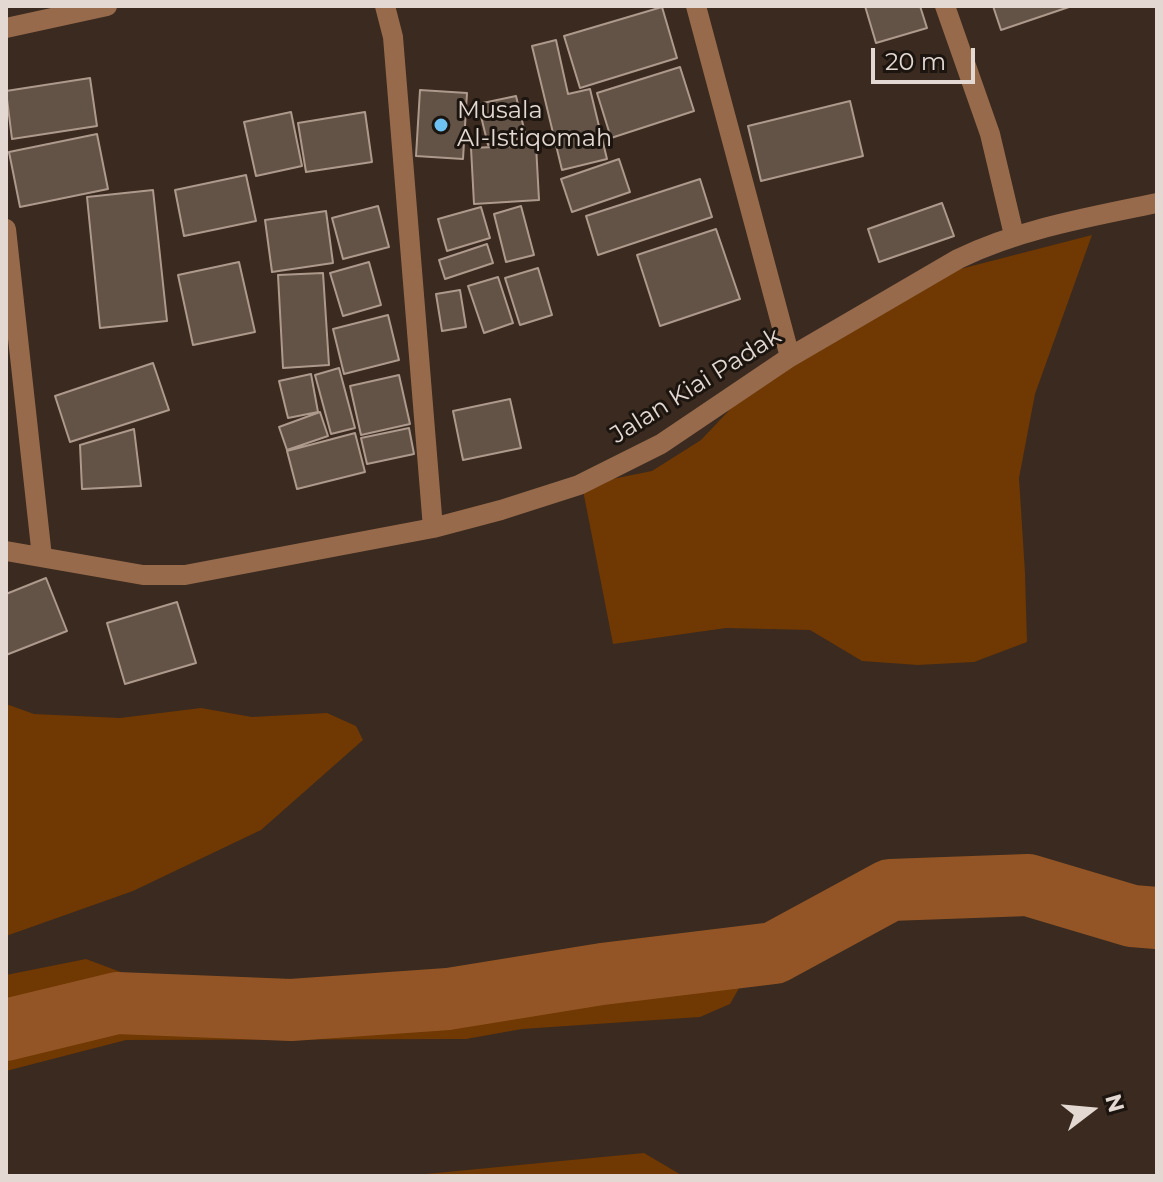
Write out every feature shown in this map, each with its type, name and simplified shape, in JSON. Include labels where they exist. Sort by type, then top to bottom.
[{"type":"street","points":[[6,28],[107,6]]},
{"type":"street","points":[[385,6],[393,37],[433,528]]},
{"type":"street","points":[[696,6],[790,357]]},
{"type":"street","points":[[945,6],[990,134],[1014,235]]},
{"type":"street","name":"Jalan Kiai Padak","points":[[6,551],[143,575],[185,575],[433,528],[501,510],[579,485],[661,444],[790,357],[984,246],[1014,235],[1157,203]]},
{"type":"street","points":[[6,229],[42,557]]},
{"type":"shaded area","points":[[1092,235],[1035,394],[1019,478],[1027,642],[974,662],[918,665],[862,661],[810,630],[726,628],[613,644],[582,485],[652,471],[701,440],[738,401],[933,276]]},
{"type":"shaded area","points":[[6,704],[34,714],[120,718],[201,708],[252,717],[327,713],[356,726],[363,740],[261,830],[133,891],[6,936]]},
{"type":"shaded area","points":[[659,953],[746,976],[730,1004],[700,1017],[522,1029],[466,1039],[126,1040],[6,1071],[6,975],[86,959],[166,989],[257,993],[454,981]]},
{"type":"shaded area","points":[[644,1153],[683,1176],[405,1176]]},
{"type":"building","points":[[865,6],[920,6],[927,28],[876,43]]},
{"type":"building","points":[[993,6],[1069,6],[1069,7],[1001,30]]},
{"type":"building","points":[[662,7],[677,58],[580,88],[564,36]]},
{"type":"building","points":[[556,40],[568,94],[590,89],[607,159],[562,170],[532,46]]},
{"type":"building","points":[[680,67],[694,111],[611,138],[597,93]]},
{"type":"building","points":[[90,78],[97,126],[12,139],[6,91]]},
{"type":"building","name":"Musala Al-Istiqomah","points":[[420,90],[467,93],[463,159],[416,156]]},
{"type":"building","points":[[516,96],[526,137],[488,145],[478,104]]},
{"type":"building","points":[[850,101],[863,156],[761,181],[748,126]]},
{"type":"building","points":[[291,112],[302,166],[256,176],[244,122]]},
{"type":"building","points":[[365,112],[372,162],[306,172],[298,123]]},
{"type":"building","points":[[97,134],[108,189],[20,207],[9,152]]},
{"type":"building","points":[[536,145],[539,200],[474,204],[471,148]]},
{"type":"building","points":[[619,159],[630,192],[572,212],[561,179]]},
{"type":"building","points":[[246,175],[256,221],[184,236],[175,190]]},
{"type":"building","points":[[700,179],[712,217],[598,255],[586,216]]},
{"type":"building","points":[[153,190],[167,321],[100,328],[87,197]]},
{"type":"building","points":[[942,203],[954,236],[879,262],[868,229]]},
{"type":"building","points":[[378,206],[389,247],[343,259],[332,218]]},
{"type":"building","points":[[521,206],[534,255],[506,262],[494,214]]},
{"type":"building","points":[[481,207],[490,238],[447,251],[438,219]]},
{"type":"building","points":[[326,211],[333,263],[272,272],[265,220]]},
{"type":"building","points":[[716,229],[740,299],[660,326],[637,255]]},
{"type":"building","points":[[487,244],[493,263],[445,279],[439,260]]},
{"type":"building","points":[[239,262],[255,332],[193,345],[178,275]]},
{"type":"building","points":[[369,262],[381,305],[343,316],[330,273]]},
{"type":"building","points":[[538,268],[552,315],[520,325],[505,278]]},
{"type":"building","points":[[323,273],[329,365],[283,368],[278,275]]},
{"type":"building","points":[[498,277],[513,323],[484,333],[468,286]]},
{"type":"building","points":[[460,290],[466,327],[442,331],[436,294]]},
{"type":"building","points":[[388,315],[399,360],[344,374],[333,329]]},
{"type":"building","points":[[153,363],[169,410],[70,442],[55,396]]},
{"type":"building","points":[[339,368],[355,428],[331,434],[315,375]]},
{"type":"building","points":[[311,374],[318,412],[288,418],[279,381]]},
{"type":"building","points":[[399,375],[410,424],[361,435],[350,386]]},
{"type":"building","points":[[510,399],[521,448],[463,460],[453,411]]},
{"type":"building","points":[[320,412],[328,436],[287,450],[279,427]]},
{"type":"building","points":[[409,428],[414,454],[367,464],[361,438]]},
{"type":"building","points":[[134,429],[141,486],[82,489],[80,445]]},
{"type":"building","points":[[355,433],[365,472],[297,489],[287,451]]},
{"type":"building","points":[[46,578],[67,631],[6,655],[6,594]]},
{"type":"building","points":[[177,602],[196,663],[125,684],[107,623]]},
{"type":"waterway","points":[[6,1030],[117,1003],[291,1010],[448,999],[602,974],[774,953],[890,890],[1028,885],[1132,916],[1157,918]]},
{"type":"place","name":"Musala Al-Istiqomah","points":[[441,125]]}]
